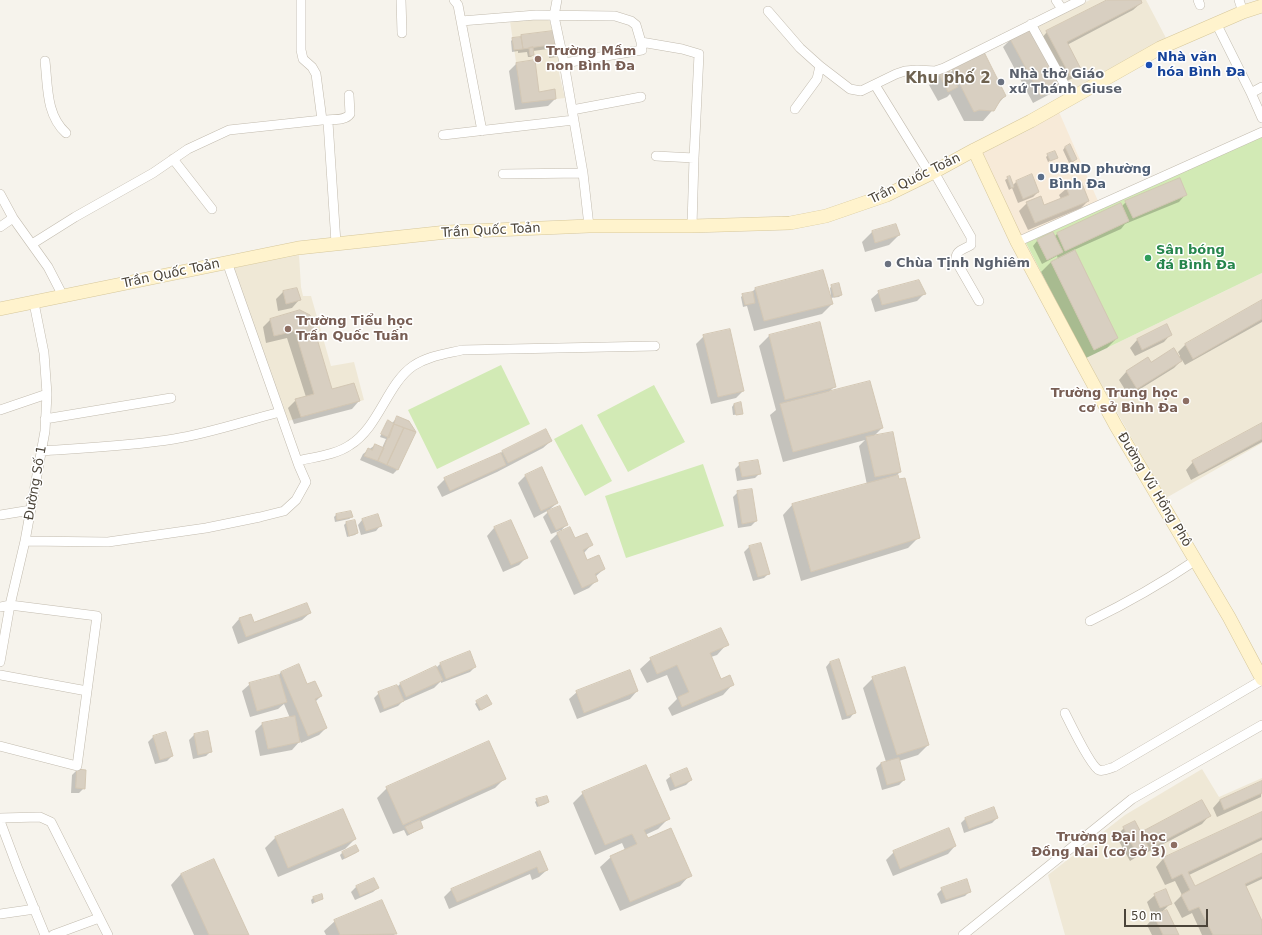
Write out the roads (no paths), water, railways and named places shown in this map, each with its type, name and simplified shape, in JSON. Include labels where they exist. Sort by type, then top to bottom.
[{"type":"main road","name":"Trần Quốc Toản","points":[[0,309],[298,248],[336,243],[447,232],[589,226],[692,226],[790,223],[826,216],[887,195],[932,173],[1031,121],[1160,48],[1216,23],[1241,6],[1262,6]]},
{"type":"main road","name":"Đường Vũ Hồng Phô","points":[[974,150],[1018,242],[1079,358],[1116,426],[1230,617],[1262,680]]},
{"type":"street","points":[[301,0],[301,50],[303,59],[312,67],[316,74],[324,120],[328,122],[336,243]]},
{"type":"street","points":[[401,0],[402,33]]},
{"type":"street","points":[[454,0],[458,5],[482,132]]},
{"type":"street","points":[[557,0],[554,16],[564,63],[583,173],[589,226]]},
{"type":"street","points":[[1056,0],[1062,9]]},
{"type":"street","points":[[768,10],[800,48],[820,66],[850,89],[861,91],[905,71],[935,71],[944,68],[1081,0]]},
{"type":"street","points":[[461,21],[536,15],[615,16],[624,18],[636,25],[642,42],[642,50],[564,63]]},
{"type":"street","points":[[1216,23],[1262,118]]},
{"type":"street","points":[[1031,24],[1072,98]]},
{"type":"street","points":[[642,42],[682,49],[699,54],[692,226]]},
{"type":"street","points":[[45,62],[49,102],[53,116],[59,126],[66,133]]},
{"type":"street","points":[[795,110],[817,79],[820,66]]},
{"type":"street","points":[[875,85],[932,173],[971,237],[971,245],[958,252],[956,261],[979,301]]},
{"type":"street","points":[[1251,93],[1262,88]]},
{"type":"street","points":[[32,244],[75,217],[153,173],[188,149],[229,130],[348,117],[350,114],[349,94]]},
{"type":"street","points":[[572,110],[642,97]]},
{"type":"street","points":[[443,135],[482,132],[574,120]]},
{"type":"street","points":[[1018,242],[1262,132]]},
{"type":"street","points":[[656,156],[694,158]]},
{"type":"street","points":[[173,159],[212,209]]},
{"type":"street","points":[[503,174],[583,173]]},
{"type":"street","points":[[0,194],[13,218],[48,267],[63,296]]},
{"type":"street","points":[[0,226],[13,218]]},
{"type":"street","points":[[26,541],[108,542],[206,528],[284,511],[296,500],[306,482],[227,262]]},
{"type":"street","name":"Đường Số 1","points":[[0,662],[10,605],[26,541],[45,431],[47,394],[44,352],[34,303]]},
{"type":"street","points":[[298,461],[343,450],[351,445],[361,436],[402,377],[412,366],[433,356],[462,350],[655,346]]},
{"type":"street","points":[[0,410],[47,394]]},
{"type":"street","points":[[45,419],[171,398]]},
{"type":"street","points":[[41,451],[104,447],[174,439],[280,412]]},
{"type":"street","points":[[0,515],[31,510]]},
{"type":"street","points":[[1090,621],[1137,598],[1196,560]]},
{"type":"street","points":[[0,607],[10,605],[97,616],[77,766],[0,746]]},
{"type":"street","points":[[0,675],[87,691]]},
{"type":"street","points":[[1065,713],[1091,761],[1097,770],[1101,771],[1114,767],[1262,680]]},
{"type":"street","points":[[963,935],[1132,799],[1262,725]]},
{"type":"street","points":[[45,935],[0,820],[40,817],[51,822],[108,935]]},
{"type":"street","points":[[0,914],[35,908]]},
{"type":"street","points":[[53,935],[99,918]]},
{"type":"place","name":"Trường Mầm non Bình Đa","points":[[538,59]]},
{"type":"place","name":"Nhà văn hóa Bình Đa","points":[[1149,65]]},
{"type":"place","name":"Nhà thờ Giáo xứ Thánh Giuse","points":[[1001,82]]},
{"type":"place","name":"UBND phường Bình Đa","points":[[1041,177]]},
{"type":"place","name":"Sân bóng đá Bình Đa","points":[[1148,258]]},
{"type":"place","name":"Chùa Tịnh Nghiêm","points":[[888,264]]},
{"type":"place","name":"Trường Tiểu học Trần Quốc Tuấn","points":[[288,329]]},
{"type":"place","name":"Trường Trung học cơ sở Bình Đa","points":[[1186,401]]},
{"type":"place","name":"Trường Đại học Đồng Nai (cơ sở 3)","points":[[1174,845]]},
{"type":"district","name":"Khu phố 2","points":[[948,79]]}]
